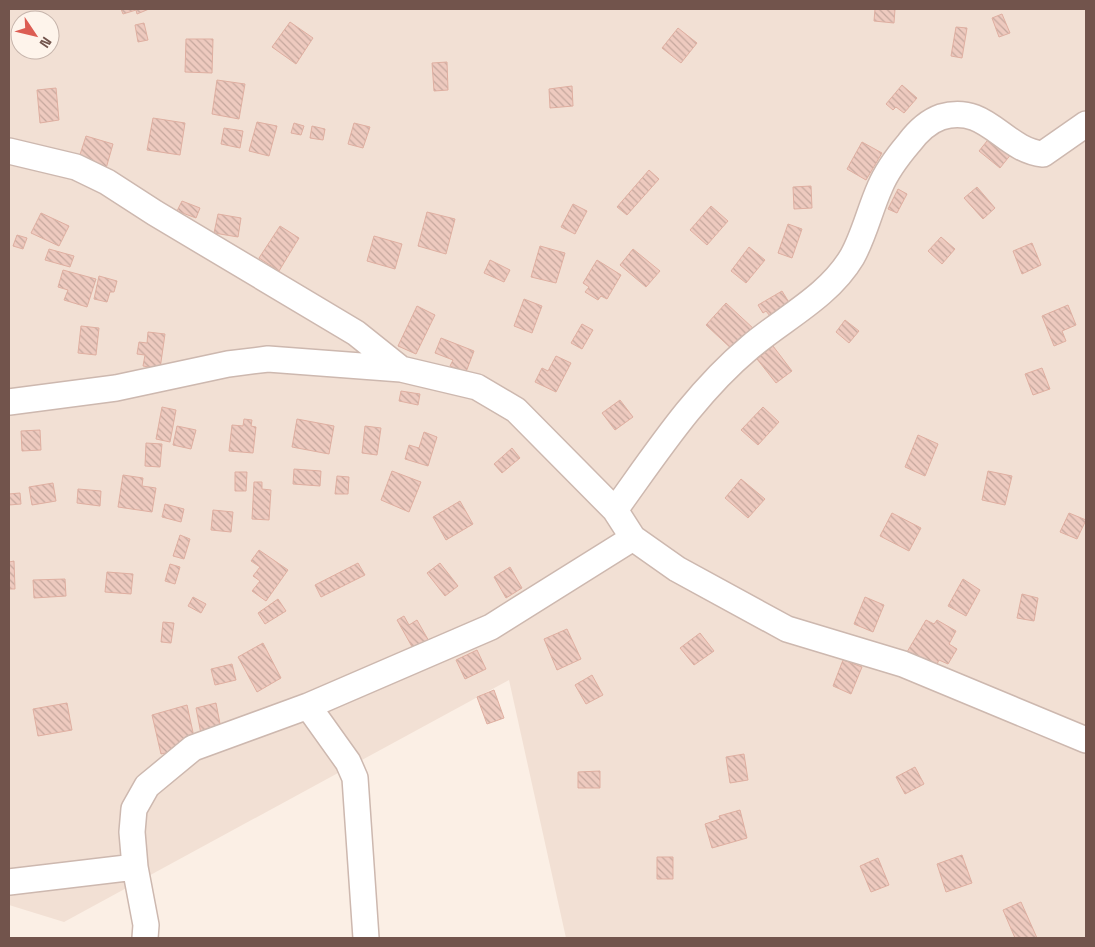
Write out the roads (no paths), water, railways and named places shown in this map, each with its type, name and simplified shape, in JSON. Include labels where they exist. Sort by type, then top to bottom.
[{"type":"street","points":[[615,510],[704,391],[750,346],[816,297],[839,275],[852,256],[881,185],[894,160],[920,129],[938,119],[965,113],[980,118],[1024,149],[1044,154],[1086,124]]},
{"type":"street","points":[[9,151],[76,167],[107,182],[155,213],[356,333],[401,369]]},
{"type":"street","points":[[9,402],[116,388],[228,364],[268,359],[401,369],[478,387],[516,410],[615,510],[633,538],[678,569],[787,629],[902,664],[1086,740]]},
{"type":"street","points":[[145,938],[146,925],[135,867],[132,832],[134,809],[147,786],[193,748],[308,706],[491,627],[633,538]]},
{"type":"street","points":[[308,706],[348,762],[355,778],[366,938]]},
{"type":"street","points":[[9,882],[135,867]]}]
